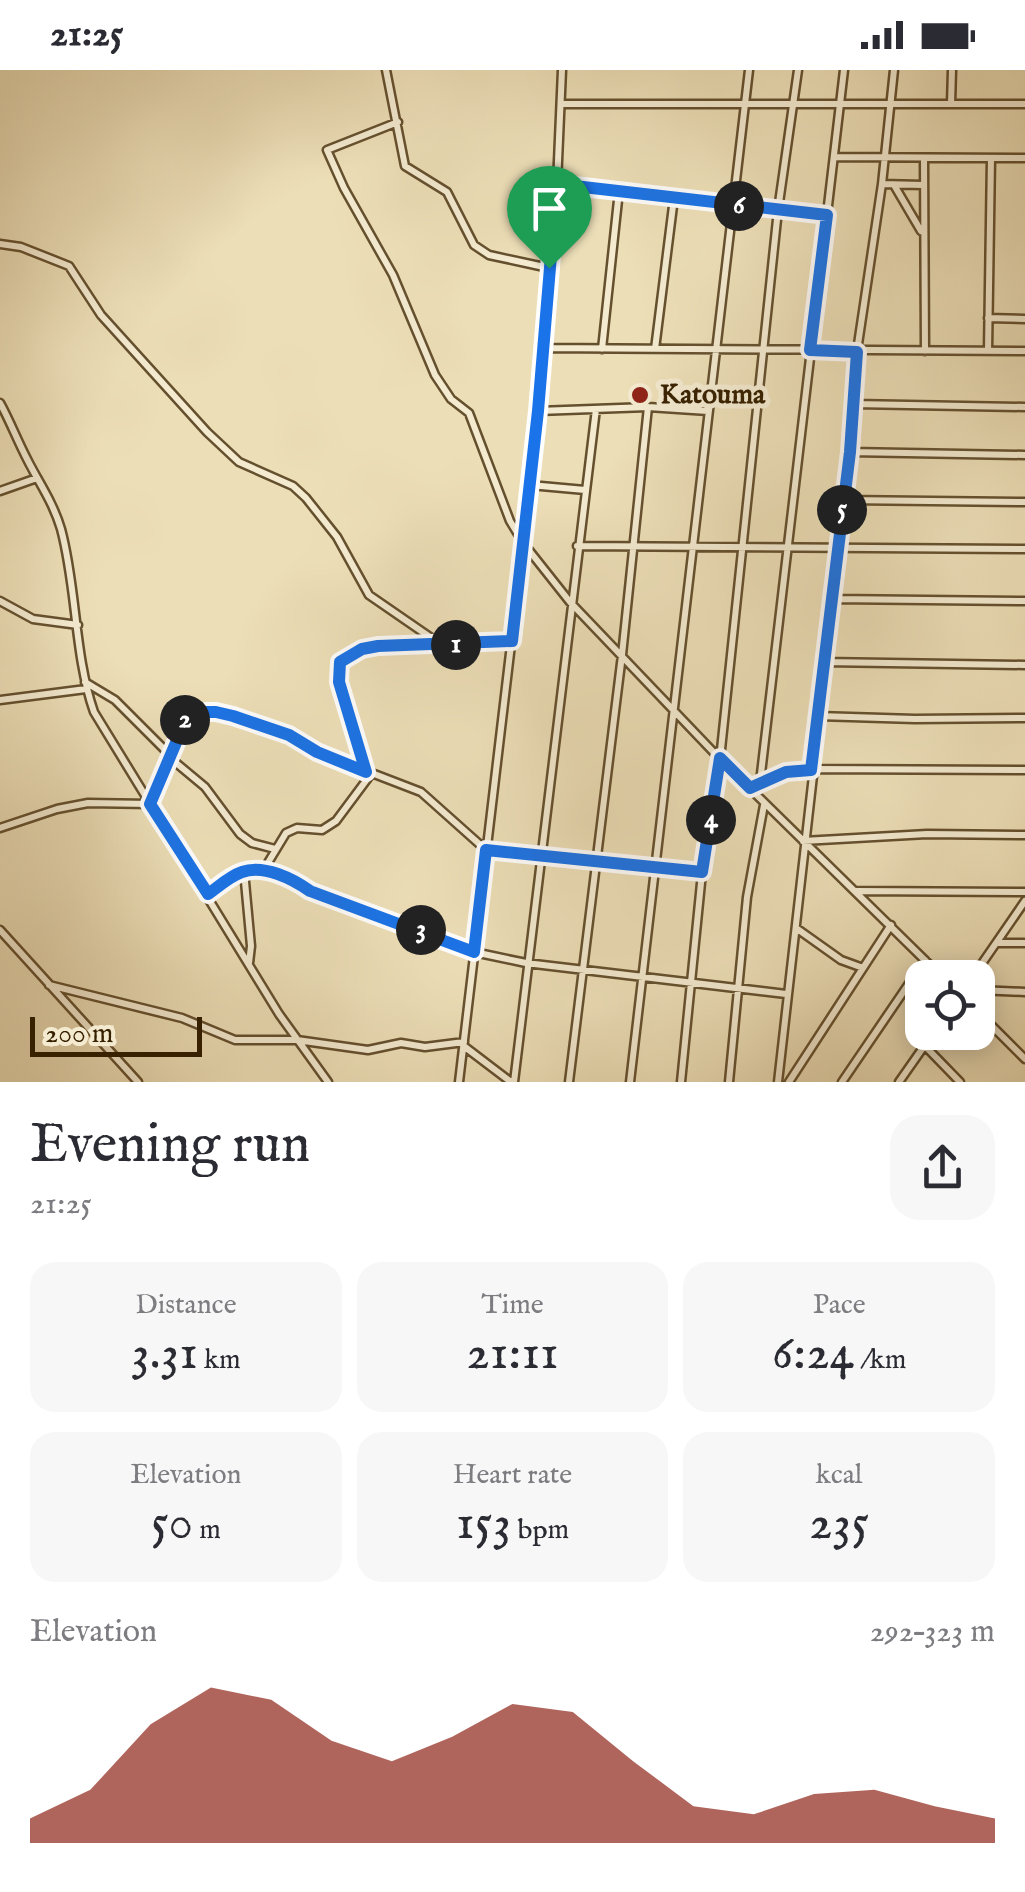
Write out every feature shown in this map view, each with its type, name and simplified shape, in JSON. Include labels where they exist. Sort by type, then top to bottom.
[{"type":"street","points":[[386,70],[404,166],[447,192],[474,245],[497,257],[549,268]]},
{"type":"street","points":[[459,1082],[538,411],[557,184],[562,70]]},
{"type":"street","points":[[630,1082],[749,70]]},
{"type":"street","points":[[681,1082],[778,210],[798,70]]},
{"type":"street","points":[[760,782],[844,70]]},
{"type":"street","points":[[778,1082],[850,452],[857,352],[894,70]]},
{"type":"street","points":[[951,104],[952,70]]},
{"type":"street","points":[[562,104],[1025,104]]},
{"type":"street","points":[[398,122],[327,150],[393,275],[435,375],[451,398],[469,413],[510,521],[524,544],[570,602],[764,804],[925,960]]},
{"type":"street","points":[[835,158],[1025,158]]},
{"type":"street","points":[[924,158],[925,351]]},
{"type":"street","points":[[988,352],[991,158]]},
{"type":"street","points":[[557,184],[827,215]]},
{"type":"street","points":[[882,184],[924,185]]},
{"type":"street","points":[[894,185],[922,232]]},
{"type":"street","points":[[602,348],[619,192]]},
{"type":"street","points":[[655,349],[674,198]]},
{"type":"street","points":[[0,244],[21,247],[69,266],[102,315],[207,432],[238,462],[293,486],[337,537],[369,595],[443,646]]},
{"type":"street","points":[[988,318],[1025,319]]},
{"type":"street","points":[[542,348],[1025,351]]},
{"type":"street","points":[[0,403],[4,417],[50,496],[78,625],[85,686],[109,740],[297,1040],[328,1082]]},
{"type":"street","points":[[854,404],[1025,407]]},
{"type":"street","points":[[538,411],[648,407],[708,411]]},
{"type":"street","points":[[569,1082],[622,655],[648,407]]},
{"type":"street","points":[[513,1082],[596,410]]},
{"type":"street","points":[[850,452],[1025,455]]},
{"type":"street","points":[[0,490],[37,478]]},
{"type":"street","points":[[530,485],[585,490]]},
{"type":"street","points":[[844,500],[1025,502]]},
{"type":"street","points":[[577,546],[1025,549]]},
{"type":"street","points":[[833,599],[1025,601]]},
{"type":"street","points":[[0,601],[33,619],[78,625]]},
{"type":"street","points":[[368,772],[339,682],[340,662],[362,649],[378,646],[512,641]]},
{"type":"street","points":[[824,662],[1025,666]]},
{"type":"street","points":[[0,700],[85,686],[116,700],[206,787],[240,834],[252,843],[275,849]]},
{"type":"street","points":[[150,804],[192,712],[216,712],[289,735],[317,752],[429,797],[486,850],[702,872]]},
{"type":"street","points":[[818,716],[915,720],[1025,718]]},
{"type":"street","points":[[750,788],[786,772],[811,770],[1025,770]]},
{"type":"street","points":[[263,871],[292,828],[316,832],[336,821],[368,772]]},
{"type":"street","points":[[0,828],[58,809],[88,804],[150,804]]},
{"type":"street","points":[[729,1082],[747,897],[764,804]]},
{"type":"street","points":[[803,842],[927,834],[1025,836]]},
{"type":"street","points":[[208,894],[244,871],[263,871],[294,879],[310,891],[474,952],[526,963],[786,994]]},
{"type":"street","points":[[244,871],[249,963]]},
{"type":"street","points":[[855,892],[1025,892]]},
{"type":"street","points":[[985,960],[1025,901]]},
{"type":"street","points":[[778,1070],[791,1081],[892,925]]},
{"type":"street","points":[[796,927],[841,960],[863,968]]},
{"type":"street","points":[[0,930],[138,1082]]},
{"type":"street","points":[[998,943],[1025,943]]},
{"type":"street","points":[[49,985],[182,1018],[236,1040],[297,1040],[368,1050],[401,1043],[425,1047],[464,1044],[513,1082]]},
{"type":"street","points":[[842,1082],[905,989]]},
{"type":"street","points":[[995,992],[1025,992]]},
{"type":"street","points":[[995,1029],[1025,1058]]},
{"type":"street","points":[[1014,1048],[1025,1048]]},
{"type":"street","points":[[898,1082],[922,1050]]},
{"type":"street","points":[[929,1050],[960,1082]]},
{"type":"place","name":"Katouma","points":[[640,395]]},
{"type":"route","points":[[557,184],[827,215],[810,350],[857,352],[850,452],[811,770],[786,772],[750,788],[720,758],[702,872],[486,850],[474,952],[310,891],[294,879],[263,871],[244,871],[208,894],[150,804],[192,712],[233,716],[289,735],[317,752],[366,772],[339,682],[340,662],[362,649],[378,646],[512,641],[538,411],[549,268],[557,184]]}]
